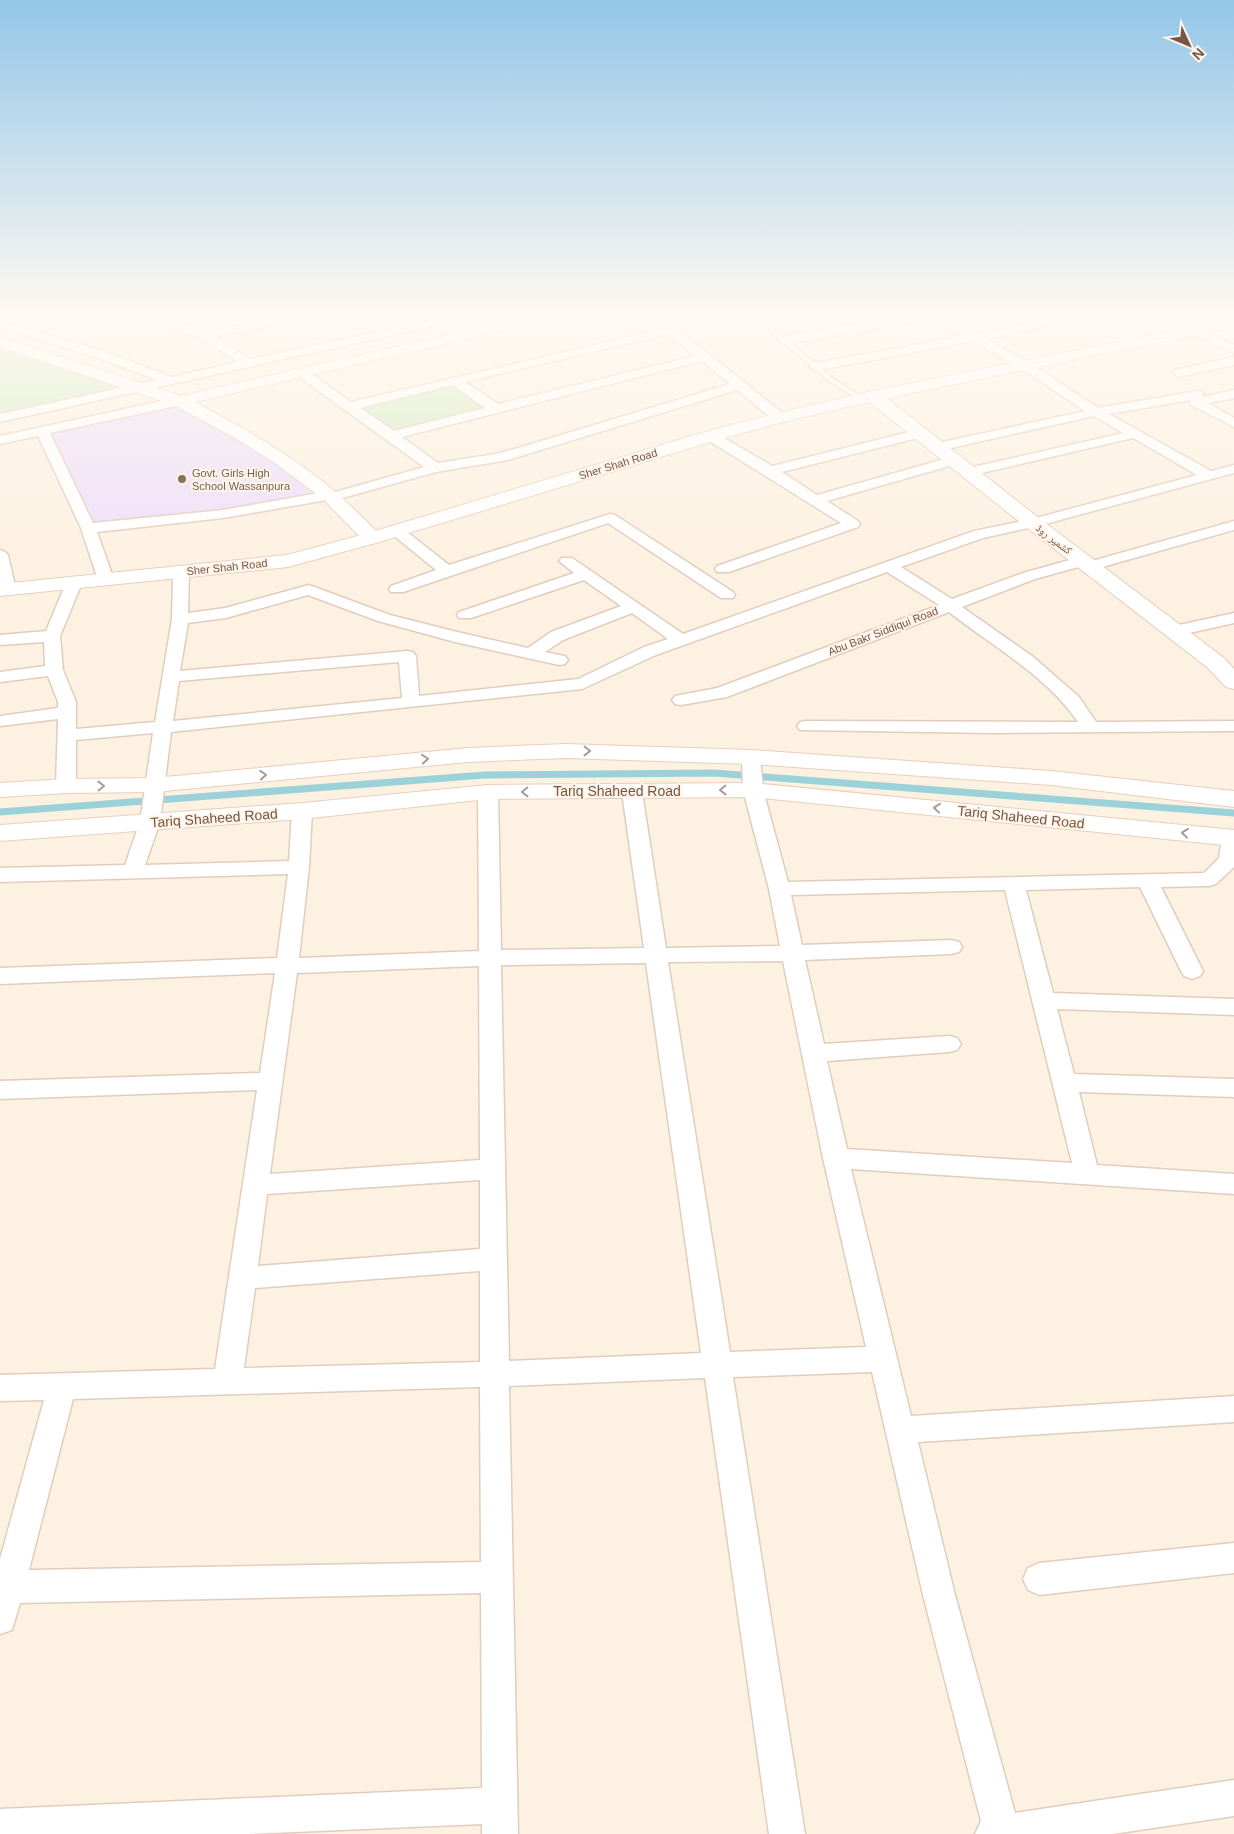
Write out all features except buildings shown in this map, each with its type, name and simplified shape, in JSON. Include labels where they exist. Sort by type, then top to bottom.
[{"type":"main road","points":[[170,398],[242,434],[281,458],[331,496],[372,538]]},
{"type":"main road","points":[[180,401],[196,398]]},
{"type":"main road","name":"Sher Shah Road","points":[[4,590],[181,573],[288,560],[397,531],[711,436],[866,398]]},
{"type":"main road","name":"کشمیر روڈ","points":[[869,398],[921,434],[1033,523],[1216,662],[1234,682]]},
{"type":"main road","name":"Tariq Shaheed Road","points":[[0,790],[66,786],[153,787],[478,754],[566,750],[752,773],[1232,851]]},
{"type":"main road","name":"Tariq Shaheed Road","points":[[3,835],[150,819],[302,811],[488,792],[632,792],[752,773],[1051,778],[1234,799]]},
{"type":"street","points":[[0,418],[97,398]]},
{"type":"street","points":[[338,398],[435,468]]},
{"type":"street","points":[[350,406],[385,398]]},
{"type":"street","points":[[479,398],[496,409]]},
{"type":"street","points":[[392,436],[543,398]]},
{"type":"street","points":[[88,528],[223,514],[331,496],[435,468],[504,457],[698,398]]},
{"type":"street","points":[[755,398],[780,418]]},
{"type":"street","points":[[1074,398],[1209,476]]},
{"type":"street","points":[[938,447],[1096,412],[1182,398]]},
{"type":"street","points":[[1217,398],[1196,402],[1234,423]]},
{"type":"street","points":[[0,440],[180,401]]},
{"type":"street","points":[[42,431],[88,528],[106,580]]},
{"type":"street","points":[[770,471],[921,434]]},
{"type":"street","points":[[815,500],[962,466],[1134,434]]},
{"type":"street","points":[[711,436],[853,524],[723,569]]},
{"type":"street","points":[[66,735],[163,727],[582,684],[650,651],[979,534],[1033,523],[1234,469]]},
{"type":"street","points":[[397,589],[446,571],[610,518],[727,595]]},
{"type":"street","name":"Abu Bakr Siddiqui Road","points":[[682,700],[721,693],[1029,576],[1087,564],[1234,525]]},
{"type":"street","points":[[397,531],[446,571]]},
{"type":"street","points":[[0,555],[4,590]]},
{"type":"street","points":[[567,561],[681,640]]},
{"type":"street","points":[[889,566],[950,605],[983,631],[1026,660],[1073,701],[1091,727]]},
{"type":"street","points":[[133,871],[150,819],[153,787],[180,619],[181,573]]},
{"type":"street","points":[[465,615],[585,574]]},
{"type":"street","points":[[66,786],[67,702],[54,670],[52,636],[74,583]]},
{"type":"street","points":[[180,619],[226,613],[309,590],[384,618],[455,637],[559,660]]},
{"type":"street","points":[[532,653],[557,636],[633,607]]},
{"type":"street","points":[[1176,632],[1234,618]]},
{"type":"street","points":[[0,640],[52,636]]},
{"type":"street","points":[[171,677],[407,656],[411,702]]},
{"type":"street","points":[[0,677],[54,670]]},
{"type":"street","points":[[0,721],[67,712]]},
{"type":"street","points":[[806,726],[1234,726]]},
{"type":"street","points":[[752,773],[793,953],[836,1158],[939,1595],[998,1833],[1234,1798]]},
{"type":"street","points":[[0,1827],[500,1820],[488,792]]},
{"type":"street","points":[[632,792],[787,1834]]},
{"type":"street","points":[[228,1381],[287,966],[299,867],[302,811]]},
{"type":"street","points":[[779,889],[1209,879],[1232,851]]},
{"type":"street","points":[[0,875],[299,867]]},
{"type":"street","points":[[1147,880],[1192,971]]},
{"type":"street","points":[[1014,883],[1087,1174]]},
{"type":"street","points":[[0,976],[490,958],[793,953],[951,947]]},
{"type":"street","points":[[1044,1001],[1234,1007]]},
{"type":"street","points":[[814,1054],[949,1044]]},
{"type":"street","points":[[0,1090],[271,1081]]},
{"type":"street","points":[[1064,1083],[1234,1088]]},
{"type":"street","points":[[836,1158],[1234,1184]]},
{"type":"street","points":[[256,1185],[492,1169]]},
{"type":"street","points":[[243,1278],[493,1259]]},
{"type":"street","points":[[0,1388],[494,1374],[884,1359]]},
{"type":"street","points":[[0,1618],[4,1587],[62,1386]]},
{"type":"street","points":[[900,1430],[1234,1409]]},
{"type":"street","points":[[1039,1579],[1234,1558]]},
{"type":"street","points":[[4,1587],[497,1578]]},
{"type":"shaded area","name":"Govt. Girls High School Wassanpura","points":[[174,401],[276,460],[323,498],[88,528],[41,431]]},
{"type":"green space","points":[[0,398],[89,398],[0,417]]},
{"type":"green space","points":[[385,398],[479,398],[496,409],[392,436],[350,406]]},
{"type":"waterway","points":[[0,812],[485,775],[714,773],[1234,813]]},
{"type":"place","name":"Govt. Girls High School Wassanpura","points":[[182,479]]}]
